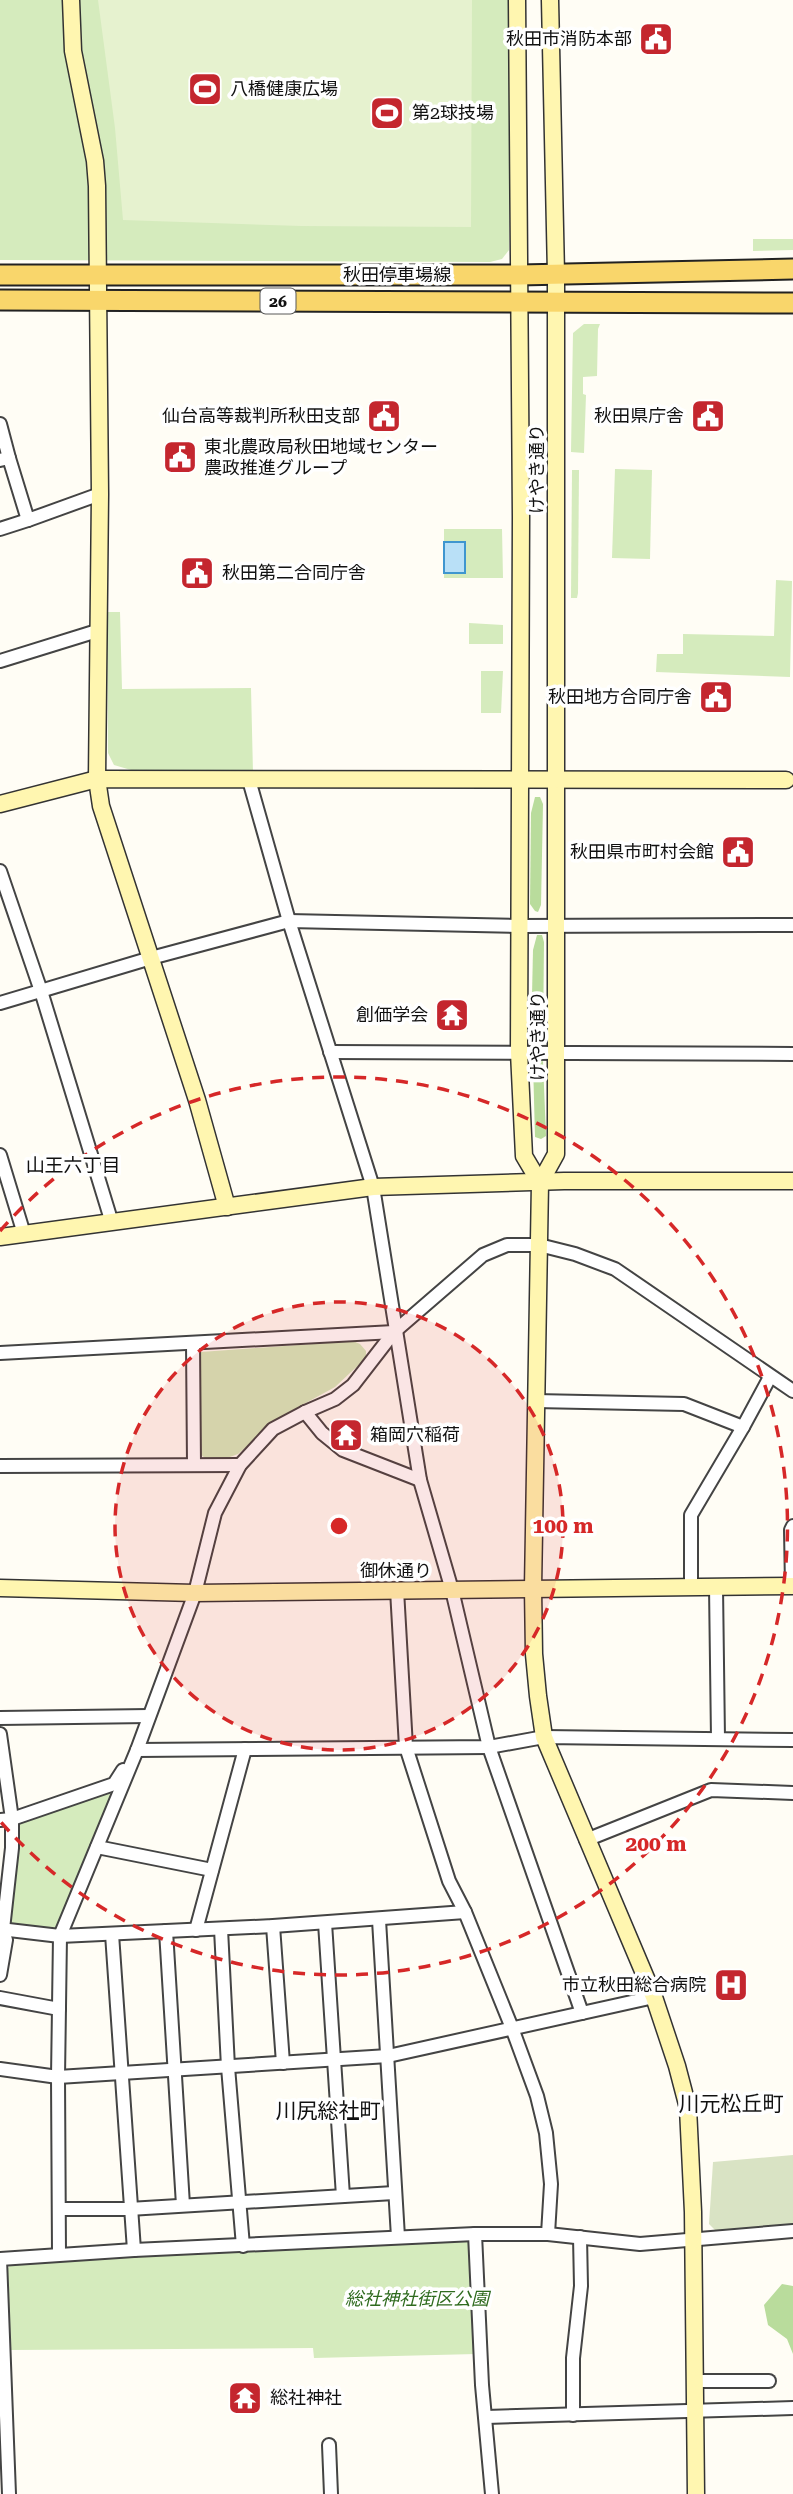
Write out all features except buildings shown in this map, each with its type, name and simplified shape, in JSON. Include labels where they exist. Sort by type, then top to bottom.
[{"type":"main road","name":"秋田停車場線","points":[[0,275],[519,275],[793,269]]},
{"type":"main road","name":"秋田停車場線","points":[[0,300],[793,303]]},
{"type":"street","points":[[71,0],[73,51],[95,161],[99,274],[97,779],[101,806],[197,1100],[227,1207]]},
{"type":"street","points":[[517,0],[519,275]]},
{"type":"street","name":"けやき通り","points":[[540,1183],[556,1154],[558,924],[556,274],[550,0]]},
{"type":"street","name":"けやき通り","points":[[519,275],[519,1052],[524,1156],[540,1183]]},
{"type":"street","points":[[0,424],[4,459],[28,520]]},
{"type":"street","points":[[0,528],[100,494]]},
{"type":"street","points":[[0,661],[97,631]]},
{"type":"street","points":[[0,804],[97,779],[789,780]]},
{"type":"street","points":[[249,780],[289,921],[373,1187],[419,1480],[452,1590],[489,1747],[582,2013]]},
{"type":"street","points":[[0,871],[5,901],[41,990],[112,1223]]},
{"type":"street","points":[[0,1003],[289,921],[519,926],[793,925]]},
{"type":"street","points":[[330,1052],[793,1054]]},
{"type":"street","points":[[0,1155],[24,1234]]},
{"type":"street","points":[[0,1237],[373,1187],[793,1181]]},
{"type":"street","points":[[540,1183],[535,1401],[534,1654],[544,1737],[654,1997],[688,2108],[693,2241],[696,2494]]},
{"type":"street","points":[[59,2254],[60,1936],[137,1750],[195,1593],[215,1513],[240,1465],[273,1429],[335,1399],[353,1385],[394,1332],[483,1255],[507,1245],[539,1245],[575,1254],[615,1269],[793,1391]]},
{"type":"street","points":[[0,1353],[394,1332]]},
{"type":"street","points":[[193,1343],[194,1464]]},
{"type":"street","points":[[691,1587],[691,1515],[771,1377]]},
{"type":"street","points":[[535,1401],[684,1404],[743,1427]]},
{"type":"street","points":[[305,1412],[322,1433],[343,1450],[419,1480]]},
{"type":"street","points":[[0,1466],[240,1465]]},
{"type":"street","points":[[792,1586],[793,1526]]},
{"type":"street","name":"御休通り","points":[[0,1588],[195,1593],[792,1586]]},
{"type":"street","points":[[716,1587],[718,1739]]},
{"type":"street","points":[[397,1590],[406,1747],[449,1881],[465,1912],[537,2096],[546,2133],[551,2184],[548,2234]]},
{"type":"street","points":[[0,1718],[149,1717]]},
{"type":"street","points":[[0,1734],[6,1819],[12,1848],[1,1929],[6,1940],[0,1975]]},
{"type":"street","points":[[137,1750],[489,1747],[544,1737],[793,1740]]},
{"type":"street","points":[[196,1930],[245,1749]]},
{"type":"street","points":[[6,1819],[114,1784],[137,1750]]},
{"type":"street","points":[[586,1840],[711,1790],[793,1793]]},
{"type":"street","points":[[97,1847],[212,1870]]},
{"type":"street","points":[[1,1929],[60,1936],[379,1920],[465,1912]]},
{"type":"street","points":[[379,1920],[398,2237]]},
{"type":"street","points":[[325,1923],[343,2196]]},
{"type":"street","points":[[273,1926],[283,2063]]},
{"type":"street","points":[[221,1929],[228,2067],[243,2246]]},
{"type":"street","points":[[166,1931],[183,2205]]},
{"type":"street","points":[[112,1934],[134,2250]]},
{"type":"street","points":[[0,2068],[58,2077],[388,2056],[654,1997]]},
{"type":"street","points":[[0,1998],[59,2009]]},
{"type":"street","points":[[59,2209],[130,2209],[394,2193]]},
{"type":"street","points":[[9,2494],[3,2431],[0,2259],[475,2234],[548,2234],[640,2244],[793,2231]]},
{"type":"street","points":[[475,2234],[492,2494]]},
{"type":"street","points":[[573,2415],[573,2358],[581,2286],[580,2237]]},
{"type":"street","points":[[694,2381],[769,2381]]},
{"type":"street","points":[[486,2417],[793,2408]]},
{"type":"street","points":[[329,2445],[331,2494]]},
{"type":"green space","points":[[0,0],[510,0],[509,250],[502,259],[490,262],[0,260]]},
{"type":"green space","points":[[98,0],[472,0],[471,227],[301,226],[123,220],[115,128]]},
{"type":"green space","points":[[753,239],[793,239],[793,250],[753,251]]},
{"type":"green space","points":[[584,324],[600,324],[597,376],[583,377],[583,394],[586,395],[584,453],[571,452],[573,333]]},
{"type":"green space","points":[[615,469],[652,470],[650,559],[612,558]]},
{"type":"green space","points":[[572,470],[579,470],[577,598],[571,598]]},
{"type":"green space","points":[[444,529],[502,529],[503,578],[444,578],[444,573],[465,573],[465,542],[444,542]]},
{"type":"green space","points":[[776,580],[792,581],[790,677],[656,672],[657,654],[683,654],[683,634],[774,636]]},
{"type":"green space","points":[[107,612],[120,612],[122,689],[251,688],[253,773],[131,770],[114,765],[108,753]]},
{"type":"green space","points":[[469,623],[503,625],[503,644],[469,644]]},
{"type":"green space","points":[[481,671],[503,671],[501,713],[481,713]]},
{"type":"green space","points":[[535,797],[540,797],[543,804],[541,905],[538,912],[530,904],[531,813]]},
{"type":"green space","points":[[537,935],[542,935],[544,942],[543,1043],[540,1049],[536,1049],[531,1041],[533,950]]},
{"type":"green space","points":[[536,1056],[540,1056],[543,1062],[546,1136],[541,1139],[535,1137],[533,1062]]},
{"type":"green space","points":[[353,1341],[366,1351],[366,1358],[335,1387],[269,1426],[238,1454],[227,1458],[205,1458],[200,1454],[197,1358],[201,1352]]},
{"type":"green space","points":[[137,1750],[60,1936],[3,1929],[12,1819],[114,1784]]},
{"type":"green space","points":[[793,2155],[793,2226],[720,2235],[709,2224],[713,2162]]},
{"type":"green space","name":"総社神社街区公園","points":[[470,2242],[476,2354],[314,2358],[313,2348],[9,2350],[6,2271],[11,2264],[397,2243]]},
{"type":"green space","points":[[782,2284],[793,2286],[793,2354],[787,2339],[768,2325],[764,2305]]},
{"type":"water","points":[[444,542],[465,542],[465,573],[444,573]]},
{"type":"place","name":"秋田市消防本部","points":[[656,39]]},
{"type":"place","name":"八橋健康広場","points":[[205,89]]},
{"type":"place","name":"第2球技場","points":[[387,113]]},
{"type":"place","name":"仙台高等裁判所秋田支部","points":[[384,416]]},
{"type":"place","name":"秋田県庁舎","points":[[708,416]]},
{"type":"place","name":"東北農政局秋田地域センター 農政推進グループ","points":[[180,457]]},
{"type":"place","name":"秋田第二合同庁舎","points":[[197,573]]},
{"type":"place","name":"秋田地方合同庁舎","points":[[716,697]]},
{"type":"place","name":"秋田県市町村会館","points":[[738,852]]},
{"type":"place","name":"創価学会","points":[[452,1015]]},
{"type":"place","name":"箱岡穴稲荷","points":[[346,1435]]},
{"type":"place","name":"市立秋田総合病院","points":[[731,1985]]},
{"type":"place","name":"総社神社","points":[[245,2398]]},
{"type":"district","name":"山王六丁目","points":[[73,1165]]},
{"type":"district","name":"川元松丘町","points":[[731,2104]]},
{"type":"district","name":"川尻総社町","points":[[328,2111]]}]
